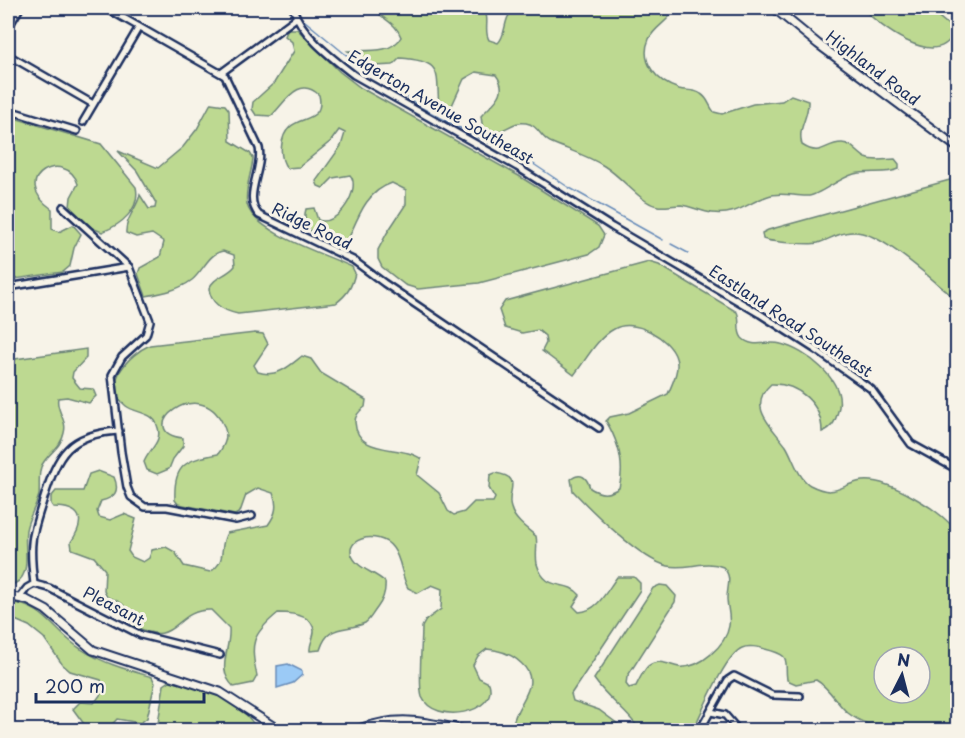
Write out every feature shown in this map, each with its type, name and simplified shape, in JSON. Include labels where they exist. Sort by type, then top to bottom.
[{"type":"street","points":[[106,8],[221,74],[296,18],[292,8]]},
{"type":"street","name":"Highland Road","points":[[774,8],[957,148]]},
{"type":"street","points":[[8,28],[19,9]]},
{"type":"street","name":"Edgerton Avenue Southeast","points":[[296,18],[333,59],[354,75],[518,167],[591,214]]},
{"type":"street","points":[[83,122],[139,27]]},
{"type":"street","points":[[8,56],[93,104]]},
{"type":"street","name":"Ridge Road","points":[[221,74],[235,94],[259,148],[260,159],[252,199],[256,213],[293,234],[360,264],[599,428]]},
{"type":"street","points":[[8,110],[77,131]]},
{"type":"street","points":[[63,207],[129,267],[142,296],[150,326],[146,335],[118,361],[112,375],[127,487],[140,505],[167,507],[236,520],[252,516]]},
{"type":"street","name":"Eastland Road Southeast","points":[[591,214],[760,314],[834,362],[878,396],[896,426],[911,444],[957,470]]},
{"type":"street","points":[[8,286],[129,267]]},
{"type":"street","points":[[19,598],[34,584],[30,539],[54,465],[63,454],[88,435],[119,431]]},
{"type":"street","name":"Pleasant","points":[[34,584],[49,588],[141,636],[220,655]]},
{"type":"street","points":[[8,596],[19,598],[46,610],[93,650],[220,692],[279,730]]},
{"type":"street","points":[[700,730],[728,680],[734,676],[772,695],[800,696]]},
{"type":"street","points":[[711,712],[725,715],[738,730]]},
{"type":"street","points":[[356,730],[387,720],[403,719],[466,730]]},
{"type":"green space","points":[[374,8],[483,8],[486,16],[487,36],[489,40],[498,43],[514,8],[567,10],[675,8],[649,39],[646,56],[657,76],[671,86],[698,92],[706,98],[714,112],[722,114],[753,104],[782,101],[791,95],[808,101],[801,133],[802,145],[809,149],[819,150],[846,143],[869,159],[895,159],[899,164],[899,169],[854,174],[809,196],[773,195],[728,213],[708,212],[681,205],[651,204],[604,166],[550,142],[530,124],[520,123],[503,130],[483,131],[481,116],[501,92],[500,81],[496,75],[476,72],[464,79],[449,112],[439,107],[437,77],[431,66],[424,62],[400,58],[393,65],[375,66],[348,51],[385,49],[401,37],[396,28]]},
{"type":"green space","points":[[863,8],[932,8],[934,13],[952,28],[953,35],[945,44],[933,48],[921,46],[893,33]]},
{"type":"green space","points":[[288,29],[297,29],[340,72],[361,88],[519,176],[598,226],[604,235],[599,247],[589,254],[479,283],[418,289],[405,285],[382,267],[378,259],[378,250],[406,204],[406,190],[392,183],[383,187],[369,199],[347,242],[332,242],[317,236],[307,225],[306,209],[314,208],[318,220],[326,221],[340,213],[353,189],[350,175],[333,178],[323,188],[318,186],[316,181],[341,146],[345,133],[339,130],[331,141],[299,167],[287,168],[282,153],[282,142],[286,131],[316,114],[320,103],[319,95],[305,88],[298,89],[271,116],[256,115],[252,109],[253,102],[274,83],[294,51],[292,42],[285,36]]},
{"type":"green space","points":[[211,103],[225,105],[229,110],[230,141],[250,153],[253,158],[246,198],[252,214],[262,224],[292,242],[352,267],[355,273],[351,287],[336,303],[238,314],[223,309],[212,299],[209,289],[214,282],[235,266],[234,255],[223,251],[214,255],[192,280],[182,286],[146,296],[138,274],[140,268],[160,257],[164,242],[152,234],[136,237],[126,233],[127,223],[140,195],[149,209],[155,208],[156,203],[137,171],[118,151],[158,168],[183,147],[197,129]]},
{"type":"green space","points":[[8,116],[101,144],[136,187],[135,202],[128,215],[116,225],[102,232],[92,228],[70,207],[71,197],[78,184],[72,173],[63,168],[53,168],[44,171],[37,178],[35,187],[39,197],[52,209],[52,229],[59,232],[73,225],[81,234],[74,248],[70,266],[63,272],[8,280]]},
{"type":"green space","points":[[957,178],[957,300],[898,252],[885,243],[862,233],[845,233],[814,244],[763,239],[762,233],[768,230]]},
{"type":"green space","points":[[649,262],[659,265],[737,312],[740,335],[746,341],[756,344],[776,343],[791,347],[821,367],[829,376],[839,396],[837,416],[829,428],[822,432],[821,422],[813,404],[799,391],[790,387],[771,384],[764,392],[761,408],[769,424],[786,446],[802,478],[810,485],[833,491],[862,481],[873,481],[886,485],[900,490],[927,506],[957,532],[957,730],[901,731],[872,726],[848,713],[816,680],[796,684],[787,680],[785,659],[780,654],[750,646],[742,648],[728,661],[693,730],[640,730],[594,679],[653,588],[660,585],[667,586],[676,596],[675,602],[627,677],[626,684],[629,688],[636,686],[644,670],[656,662],[687,667],[711,654],[723,641],[729,626],[728,575],[723,567],[716,565],[675,567],[657,562],[645,555],[618,534],[573,491],[571,479],[581,476],[590,488],[601,493],[608,493],[619,488],[621,462],[614,437],[606,421],[610,417],[629,413],[668,394],[676,372],[676,358],[667,343],[650,331],[622,326],[602,338],[574,375],[542,351],[546,343],[545,336],[538,330],[522,333],[505,328],[499,310],[505,301]]},
{"type":"green space","points":[[263,334],[268,344],[254,365],[258,372],[271,374],[277,372],[302,356],[311,359],[321,373],[366,400],[365,407],[358,413],[355,422],[363,440],[372,445],[421,459],[417,475],[439,493],[448,511],[454,515],[464,512],[474,502],[493,502],[495,498],[489,488],[490,475],[495,473],[509,478],[512,482],[511,508],[518,520],[536,536],[536,560],[541,573],[551,583],[569,587],[580,595],[573,606],[579,612],[586,611],[596,604],[617,577],[634,577],[640,583],[640,590],[571,694],[573,701],[599,710],[626,730],[517,730],[513,724],[529,686],[528,671],[506,653],[487,649],[478,656],[473,665],[479,678],[489,683],[489,694],[484,702],[464,712],[451,713],[429,706],[422,697],[421,691],[422,627],[426,620],[441,609],[442,589],[432,585],[418,593],[408,588],[393,548],[387,542],[378,539],[362,539],[355,542],[351,548],[357,563],[385,582],[382,599],[368,620],[358,626],[333,632],[328,635],[320,650],[310,651],[314,631],[310,621],[289,613],[278,613],[262,628],[255,641],[253,648],[257,676],[253,683],[234,687],[228,680],[225,673],[225,659],[229,628],[211,610],[198,611],[167,631],[159,633],[148,632],[133,625],[125,606],[107,597],[104,591],[105,570],[94,557],[72,549],[71,542],[79,527],[78,516],[70,509],[53,507],[51,497],[56,491],[83,491],[89,474],[98,471],[114,477],[115,493],[110,498],[101,501],[97,511],[99,517],[110,520],[124,514],[136,519],[128,551],[132,557],[143,562],[149,558],[152,550],[166,547],[175,552],[184,566],[210,572],[216,568],[221,559],[227,533],[268,525],[275,510],[273,493],[258,488],[246,495],[240,512],[235,515],[178,504],[175,500],[175,488],[179,471],[190,462],[218,454],[225,440],[226,432],[223,424],[212,410],[199,404],[186,404],[174,410],[166,417],[164,426],[169,434],[183,438],[183,446],[169,469],[157,474],[147,470],[144,462],[159,436],[157,425],[148,415],[126,406],[119,398],[116,389],[117,380],[126,363],[150,345]]},
{"type":"green space","points":[[86,349],[86,358],[73,372],[72,378],[80,388],[93,389],[96,396],[89,403],[67,397],[58,398],[58,407],[65,428],[64,433],[60,443],[41,467],[39,495],[26,530],[25,571],[22,578],[8,586],[8,360]]},
{"type":"green space","points":[[8,602],[32,608],[71,642],[89,654],[115,666],[152,677],[155,683],[147,718],[140,723],[117,719],[107,730],[82,730],[84,724],[73,709],[80,702],[94,703],[103,689],[101,680],[70,671],[62,664],[44,638],[29,626],[8,617]]},
{"type":"green space","points":[[170,681],[208,692],[231,703],[242,710],[257,730],[157,730],[164,685]]},
{"type":"water","points":[[288,664],[302,671],[302,675],[293,683],[277,688],[277,666]]},
{"type":"waterway","points":[[305,21],[345,54],[374,71],[420,107],[481,139],[526,159],[568,187],[663,240]]},
{"type":"waterway","points":[[671,244],[688,253]]}]
